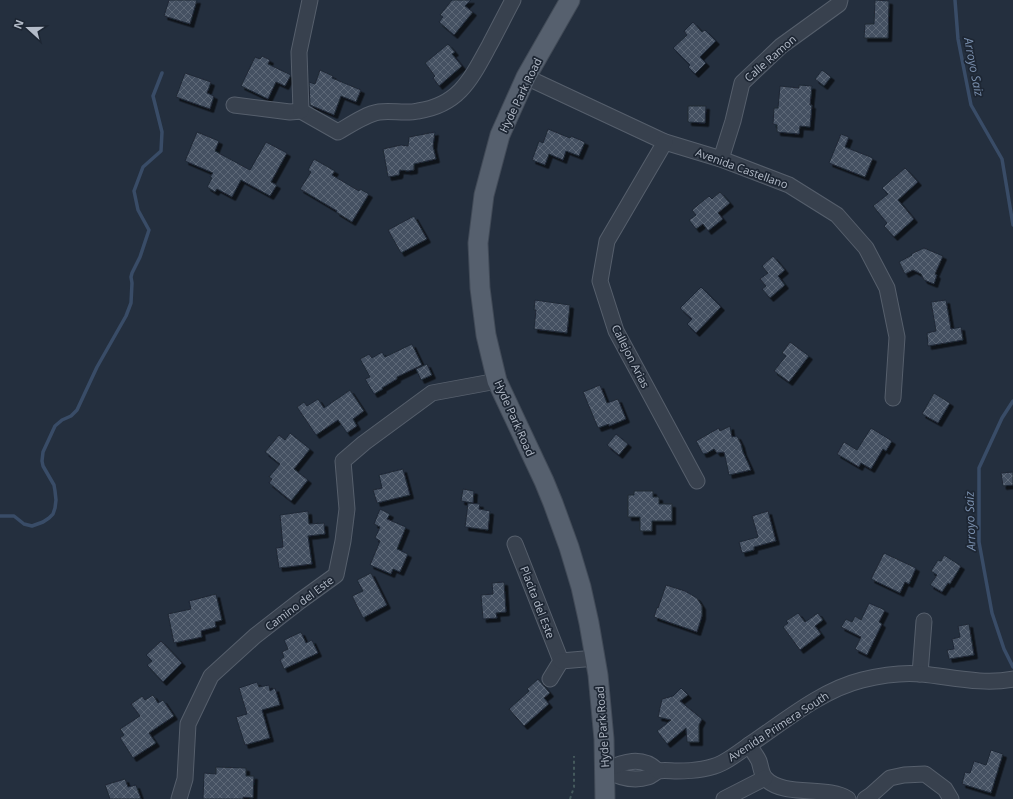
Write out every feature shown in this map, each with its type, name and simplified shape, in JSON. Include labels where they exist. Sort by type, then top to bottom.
[{"type":"main road","name":"Hyde Park Road","points":[[570,0],[526,77],[500,135],[484,195],[478,243],[480,288],[486,335],[497,381],[544,481],[561,525],[581,587],[596,658],[602,714],[605,799]]},
{"type":"street","points":[[301,111],[299,52],[310,0]]},
{"type":"street","points":[[234,104],[290,112],[301,111],[338,132],[370,114],[378,112],[410,112],[430,109],[449,100],[470,80],[513,0]]},
{"type":"street","name":"Calle Ramon","points":[[721,159],[733,121],[742,83],[781,46],[839,4],[840,0]]},
{"type":"street","name":"Avenida Castellano","points":[[526,77],[665,142],[721,159],[789,185],[837,215],[866,248],[887,288],[897,337],[893,398]]},
{"type":"street","name":"Callejon Arias","points":[[665,142],[607,241],[600,281],[616,331],[697,481]]},
{"type":"street","name":"Camino del Este","points":[[179,799],[185,778],[188,724],[211,676],[266,627],[336,575],[343,541],[347,509],[343,461],[364,443],[432,393],[497,381]]},
{"type":"street","name":"Placita del Este","points":[[515,544],[561,661]]},
{"type":"street","points":[[920,674],[924,621]]},
{"type":"street","points":[[550,680],[561,661],[596,658]]},
{"type":"street","name":"Avenida Primera South","points":[[605,770],[618,776],[633,779],[650,776],[658,771],[690,771],[720,764],[817,699],[844,685],[867,678],[885,675],[920,674],[981,681],[1012,680]]},
{"type":"street","points":[[749,745],[756,757],[762,773],[769,782],[782,787],[830,794],[848,799]]},
{"type":"street","points":[[864,799],[871,795],[890,778],[904,775],[925,774],[945,789],[951,799]]},
{"type":"street","points":[[724,799],[765,778]]},
{"type":"path","points":[[570,799],[574,787],[574,756]]},
{"type":"building","points":[[169,0],[197,0],[190,24],[164,16]]},
{"type":"building","points":[[452,0],[471,0],[465,6],[473,12],[454,35],[439,22],[443,17],[440,15]]},
{"type":"building","points":[[875,0],[889,1],[888,38],[864,38],[865,24],[874,24]]},
{"type":"building","points":[[693,22],[702,32],[705,30],[716,41],[700,57],[706,63],[695,74],[688,67],[690,65],[673,48],[687,35],[684,31]]},
{"type":"building","points":[[448,44],[455,52],[452,54],[462,66],[439,86],[433,78],[435,76],[425,63]]},
{"type":"building","points":[[262,56],[270,60],[268,64],[291,75],[285,86],[276,82],[268,99],[241,86],[255,57],[260,59]]},
{"type":"building","points":[[320,70],[333,76],[332,78],[361,90],[356,102],[341,96],[334,115],[310,105],[309,82],[315,84]]},
{"type":"building","points":[[822,70],[831,77],[824,86],[815,79]]},
{"type":"building","points":[[185,73],[211,82],[207,93],[214,96],[210,109],[176,97]]},
{"type":"building","points":[[799,85],[812,86],[810,127],[800,126],[799,134],[777,132],[777,125],[773,124],[774,108],[778,108],[780,86],[799,88]]},
{"type":"building","points":[[688,106],[706,106],[705,123],[688,122]]},
{"type":"building","points":[[548,129],[585,142],[579,156],[566,151],[563,160],[549,154],[545,165],[532,160],[539,141],[543,143]]},
{"type":"building","points":[[197,132],[219,141],[215,151],[250,170],[266,142],[287,153],[271,182],[277,185],[270,196],[241,180],[232,197],[217,189],[215,192],[207,187],[213,173],[185,161]]},
{"type":"building","points":[[435,132],[433,146],[436,159],[414,164],[414,170],[400,170],[399,175],[388,177],[383,149],[401,145],[408,146],[409,137]]},
{"type":"building","points":[[841,134],[849,137],[845,147],[873,158],[865,177],[829,163]]},
{"type":"building","points":[[314,159],[335,171],[332,175],[359,191],[360,189],[369,194],[352,222],[336,212],[337,211],[300,189],[311,172],[308,170]]},
{"type":"building","points":[[905,168],[918,182],[898,200],[914,219],[894,237],[884,226],[887,223],[873,206],[888,194],[882,188]]},
{"type":"building","points":[[720,192],[730,203],[718,213],[723,219],[708,231],[703,224],[696,229],[689,220],[696,215],[692,210],[709,196],[712,199]]},
{"type":"building","points":[[414,216],[427,239],[401,253],[388,230]]},
{"type":"building","points":[[924,248],[943,256],[935,274],[937,275],[934,284],[924,280],[921,274],[913,270],[905,274],[899,262]]},
{"type":"building","points":[[773,256],[785,270],[778,276],[785,285],[770,298],[762,289],[766,286],[760,279],[768,273],[762,266]]},
{"type":"building","points":[[701,287],[721,307],[696,333],[687,324],[692,319],[680,308]]},
{"type":"building","points":[[535,300],[570,305],[567,333],[534,329],[536,310],[534,310]]},
{"type":"building","points":[[946,300],[951,329],[961,327],[963,340],[928,346],[927,333],[936,331],[931,302]]},
{"type":"building","points":[[790,342],[809,356],[789,382],[774,371],[786,356],[782,353]]},
{"type":"building","points":[[412,344],[422,365],[397,377],[397,379],[374,394],[365,379],[370,377],[360,359],[369,354],[372,358],[382,352],[385,357]]},
{"type":"building","points":[[427,364],[432,375],[421,380],[416,369]]},
{"type":"building","points":[[600,385],[607,403],[618,399],[626,419],[609,426],[609,424],[598,428],[583,392]]},
{"type":"building","points":[[350,390],[364,411],[353,419],[357,426],[347,433],[338,420],[316,435],[297,407],[304,402],[307,406],[318,399],[324,408]]},
{"type":"building","points":[[934,393],[950,403],[938,423],[922,414]]},
{"type":"building","points":[[730,426],[732,437],[737,436],[751,470],[729,475],[724,452],[717,453],[714,449],[703,454],[696,441],[719,428],[720,431]]},
{"type":"building","points":[[871,428],[892,441],[886,451],[883,449],[871,469],[861,463],[859,467],[837,454],[844,442],[857,450]]},
{"type":"building","points":[[290,433],[310,449],[294,469],[308,480],[291,501],[269,483],[272,479],[269,477],[280,464],[265,452],[279,435],[285,440]]},
{"type":"building","points":[[616,434],[628,444],[619,455],[607,445]]},
{"type":"building","points":[[403,469],[410,495],[377,503],[373,490],[382,488],[379,475]]},
{"type":"building","points":[[1013,472],[1013,485],[1003,486],[1001,473]]},
{"type":"building","points":[[463,489],[474,491],[473,503],[461,501]]},
{"type":"building","points":[[634,491],[653,491],[653,497],[659,497],[659,504],[672,504],[672,521],[652,521],[652,531],[640,531],[640,517],[628,517],[628,495],[634,495]]},
{"type":"building","points":[[468,503],[480,504],[479,509],[490,511],[488,530],[465,527]]},
{"type":"building","points":[[380,509],[390,514],[387,519],[406,527],[397,549],[408,554],[400,572],[393,569],[391,574],[370,565],[380,541],[375,538],[380,527],[374,524]]},
{"type":"building","points":[[308,511],[309,524],[324,523],[325,534],[308,536],[312,564],[279,568],[276,548],[283,547],[280,515]]},
{"type":"building","points":[[768,511],[776,541],[754,547],[754,550],[742,553],[739,542],[758,537],[752,516]]},
{"type":"building","points":[[884,553],[916,568],[909,584],[905,582],[900,593],[871,579]]},
{"type":"building","points":[[944,555],[961,566],[950,584],[948,583],[942,592],[930,585],[937,575],[931,571],[938,560],[941,561]]},
{"type":"building","points":[[371,573],[387,605],[363,618],[352,596],[363,591],[357,580]]},
{"type":"building","points":[[504,582],[506,612],[496,613],[497,618],[483,619],[481,595],[493,594],[492,583]]},
{"type":"building","points":[[666,585],[685,591],[697,598],[702,606],[702,616],[697,632],[654,617]]},
{"type":"building","points":[[216,594],[222,620],[215,622],[216,627],[201,631],[202,637],[174,643],[168,614],[191,609],[189,601]]},
{"type":"building","points":[[869,603],[885,610],[879,622],[882,624],[867,655],[855,649],[861,637],[841,627],[846,619],[852,622],[855,616],[861,620]]},
{"type":"building","points":[[798,613],[805,622],[818,613],[823,620],[815,626],[821,634],[800,650],[783,627],[788,623],[786,621]]},
{"type":"building","points":[[969,624],[974,655],[949,659],[947,650],[954,649],[952,639],[960,637],[958,626]]},
{"type":"building","points":[[301,632],[306,643],[312,640],[318,653],[284,669],[280,660],[284,657],[282,652],[288,649],[284,640]]},
{"type":"building","points":[[161,641],[182,663],[163,682],[147,665],[152,661],[146,655]]},
{"type":"building","points":[[538,679],[550,693],[544,698],[549,704],[524,726],[509,709],[529,691],[527,689]]},
{"type":"building","points":[[257,682],[259,687],[269,685],[270,691],[275,688],[280,705],[262,710],[270,738],[245,745],[236,717],[247,714],[239,688]]},
{"type":"building","points":[[681,688],[688,695],[680,701],[702,719],[699,725],[699,742],[687,742],[686,728],[667,744],[657,731],[671,720],[658,717],[662,699],[673,696]]},
{"type":"building","points":[[153,695],[158,703],[163,700],[174,716],[149,733],[156,743],[133,758],[120,738],[124,735],[120,729],[140,716],[131,704],[142,696],[145,700]]},
{"type":"building","points":[[991,750],[1003,754],[991,793],[962,784],[965,772],[970,773],[974,761],[986,765]]},
{"type":"building","points":[[216,767],[246,768],[246,776],[254,776],[253,798],[203,799],[204,773],[216,774]]},
{"type":"building","points":[[125,779],[128,787],[136,785],[141,799],[110,799],[105,785]]},
{"type":"waterway","name":"Arroyo Saiz","points":[[955,0],[958,39],[971,105],[1002,159],[1013,225]]},
{"type":"waterway","points":[[0,516],[14,516],[24,524],[32,526],[43,522],[53,514],[56,500],[55,491],[54,485],[43,466],[43,452],[55,426],[62,420],[71,416],[77,410],[97,367],[126,316],[131,303],[131,277],[140,257],[149,230],[138,210],[134,191],[143,167],[161,151],[162,132],[153,96],[162,73]]},
{"type":"waterway","name":"Arroyo Saiz","points":[[1013,401],[1002,418],[979,468],[979,542],[992,613],[1004,649],[1013,667]]}]
